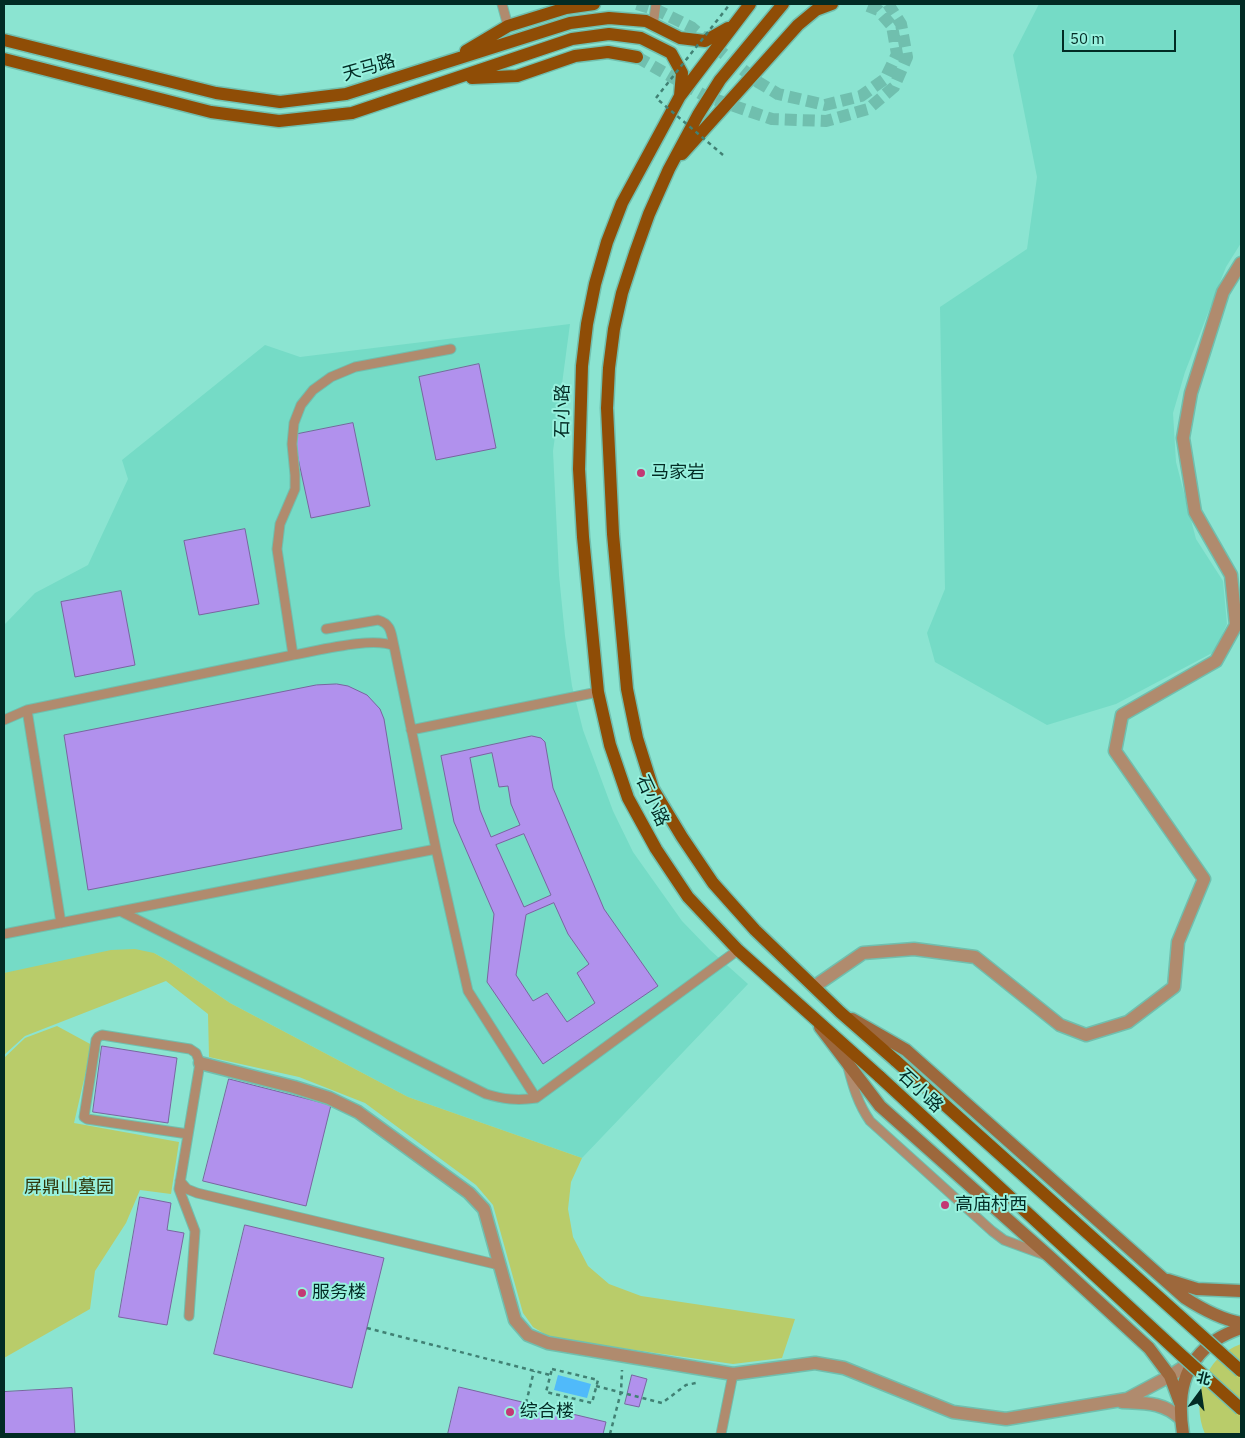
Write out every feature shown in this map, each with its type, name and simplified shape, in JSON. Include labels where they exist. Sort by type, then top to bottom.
[{"type":"main road","points":[[450,62],[508,26],[566,8],[594,4]]},
{"type":"main road","name":"石小路","points":[[750,4],[680,96],[622,203],[607,242],[595,284],[587,324],[582,366],[579,469],[583,537],[598,692],[610,745],[628,798],[656,849],[688,897],[738,950],[880,1077],[1241,1409]]},
{"type":"main road","name":"石小路","points":[[783,4],[720,80],[698,115],[669,169],[638,245],[622,293],[614,329],[608,408],[612,534],[627,689],[638,738],[654,789],[682,838],[713,883],[755,930],[840,1012],[1241,1371]]},
{"type":"main road","points":[[669,169],[798,25],[816,10],[832,4]]},
{"type":"main road","name":"天马路","points":[[4,40],[216,93],[280,102],[346,94],[570,23],[609,18],[646,22],[680,38],[705,41],[734,24]]},
{"type":"main road","name":"天马路","points":[[4,59],[211,112],[280,121],[352,113],[572,39],[609,34],[642,38],[670,53],[682,73],[680,96]]},
{"type":"main road","points":[[455,79],[517,76],[583,55],[608,52],[637,57]]},
{"type":"street","points":[[815,986],[863,953],[914,949],[975,957],[1060,1025],[1086,1035],[1128,1022],[1174,987],[1178,942],[1204,879],[1115,751],[1122,715],[1216,660],[1236,626],[1230,575],[1195,512],[1183,438],[1191,394],[1223,292],[1241,263]]},
{"type":"street","points":[[840,1012],[906,1050],[1185,1298],[1202,1310],[1241,1322]]},
{"type":"street","points":[[816,1021],[880,1106],[1149,1348],[1170,1376],[1180,1403]]},
{"type":"street","points":[[200,1063],[294,1087],[329,1098],[358,1112],[469,1193],[484,1209],[515,1320],[528,1335],[548,1343],[733,1374],[815,1363],[844,1368],[953,1412],[1006,1419],[1128,1399],[1170,1376],[1197,1358],[1216,1340],[1241,1328]]},
{"type":"street","points":[[1164,1279],[1197,1288],[1241,1291]]},
{"type":"street","points":[[1183,1434],[1180,1403],[1183,1386],[1188,1372],[1197,1358]]},
{"type":"street","points":[[1112,1402],[1159,1404],[1174,1412],[1181,1419]]},
{"type":"lane","points":[[502,4],[508,26]]},
{"type":"lane","points":[[653,25],[656,4]]},
{"type":"lane","points":[[293,655],[277,549],[280,524],[295,489],[292,444],[294,423],[301,405],[313,390],[331,377],[355,367],[451,349]]},
{"type":"lane","points":[[326,630],[378,620],[386,622],[390,627],[468,991],[536,1098]]},
{"type":"lane","points":[[4,720],[27,710],[293,655],[369,642],[387,643],[394,646]]},
{"type":"lane","points":[[411,730],[598,692]]},
{"type":"lane","points":[[27,710],[61,923]]},
{"type":"lane","points":[[4,934],[436,848]]},
{"type":"lane","points":[[120,911],[486,1094],[504,1099],[536,1098],[738,950]]},
{"type":"lane","points":[[188,1134],[84,1117],[98,1037],[102,1036],[190,1049],[196,1053],[200,1063],[179,1189],[195,1230],[188,1316]]},
{"type":"lane","points":[[847,1064],[862,1110],[870,1121],[992,1232],[1004,1240],[1050,1257]]},
{"type":"lane","points":[[180,1181],[187,1189],[196,1194],[499,1265]]},
{"type":"lane","points":[[720,1434],[733,1374]]},
{"type":"path","points":[[723,155],[656,98],[730,4]]},
{"type":"path","points":[[367,1328],[550,1375]]},
{"type":"path","points":[[610,1434],[621,1392],[623,1356]]},
{"type":"path","points":[[552,1368],[598,1380],[596,1386],[592,1403],[546,1392],[552,1368]]},
{"type":"path","points":[[526,1403],[534,1371]]},
{"type":"path","points":[[596,1386],[662,1403],[686,1385],[704,1381]]},
{"type":"shaded area","points":[[1039,4],[1241,4],[1241,243],[1226,267],[1185,372],[1173,413],[1176,462],[1196,539],[1223,581],[1227,624],[1214,652],[1116,704],[1047,725],[935,662],[927,633],[945,589],[940,307],[1027,249],[1037,177],[1013,55]]},
{"type":"shaded area","points":[[570,324],[553,451],[559,575],[565,636],[572,686],[583,730],[613,811],[633,852],[682,921],[710,950],[748,984],[582,1158],[408,1097],[230,1003],[154,953],[4,973],[4,625],[35,593],[88,565],[128,479],[122,460],[265,345],[300,357]]},
{"type":"green space","points":[[135,949],[154,953],[230,1003],[408,1097],[582,1158],[571,1182],[568,1209],[573,1237],[588,1266],[609,1284],[641,1296],[795,1319],[782,1358],[733,1364],[551,1338],[533,1327],[523,1313],[493,1205],[476,1185],[365,1103],[299,1077],[209,1057],[208,1014],[166,981],[25,1036],[4,1055],[4,973],[111,950]]},
{"type":"green space","name":"屏鼎山墓园","points":[[57,1026],[92,1045],[74,1123],[179,1142],[171,1194],[140,1190],[126,1223],[95,1271],[90,1309],[4,1358],[4,1058],[25,1038]]},
{"type":"green space","points":[[1241,1344],[1241,1434],[1205,1434],[1201,1421],[1200,1407],[1200,1394],[1204,1381],[1218,1359],[1228,1350]]},
{"type":"water","points":[[558,1375],[591,1384],[587,1398],[554,1390]]},
{"type":"building","points":[[479,364],[496,448],[436,460],[419,377]]},
{"type":"building","points":[[353,423],[370,506],[311,518],[293,435]]},
{"type":"building","points":[[245,529],[259,604],[199,615],[184,541]]},
{"type":"building","points":[[121,591],[135,665],[75,677],[61,602]]},
{"type":"building","points":[[337,684],[348,686],[367,695],[380,709],[384,719],[402,829],[88,890],[64,735],[316,685]]},
{"type":"building","points":[[532,736],[541,738],[545,742],[553,788],[604,909],[658,986],[543,1064],[487,982],[494,914],[454,822],[441,756]],"holes":[[[492,753],[499,787],[508,786],[511,804],[520,825],[491,837],[480,810],[470,758]],[[524,834],[551,895],[524,907],[496,845]],[[554,903],[568,934],[589,964],[577,973],[595,1003],[567,1022],[547,993],[533,1001],[516,975],[526,915]]]},
{"type":"building","points":[[102,1046],[177,1058],[168,1123],[93,1112]]},
{"type":"building","points":[[229,1079],[331,1105],[306,1206],[203,1181]]},
{"type":"building","points":[[140,1197],[171,1203],[167,1230],[184,1233],[167,1325],[119,1317]]},
{"type":"building","name":"服务楼","points":[[245,1225],[384,1258],[352,1388],[214,1354]]},
{"type":"building","points":[[632,1375],[647,1379],[639,1407],[625,1404]]},
{"type":"building","name":"综合楼","points":[[459,1387],[606,1422],[603,1434],[448,1434]]},
{"type":"building","points":[[72,1388],[75,1434],[4,1434],[4,1392]]},
{"type":"tunnel","points":[[637,4],[659,11],[691,27],[758,82],[778,94],[825,105],[861,96],[885,79],[897,54],[892,26],[878,10],[863,4]]},
{"type":"tunnel","points":[[637,57],[705,96],[772,119],[826,121],[868,109],[894,87],[907,57],[901,24],[888,4]]},
{"type":"place","name":"马家岩","points":[[641,473]]},
{"type":"place","name":"高庙村西","points":[[945,1205]]},
{"type":"place","name":"服务楼","points":[[302,1293]]},
{"type":"place","name":"综合楼","points":[[510,1412]]}]
